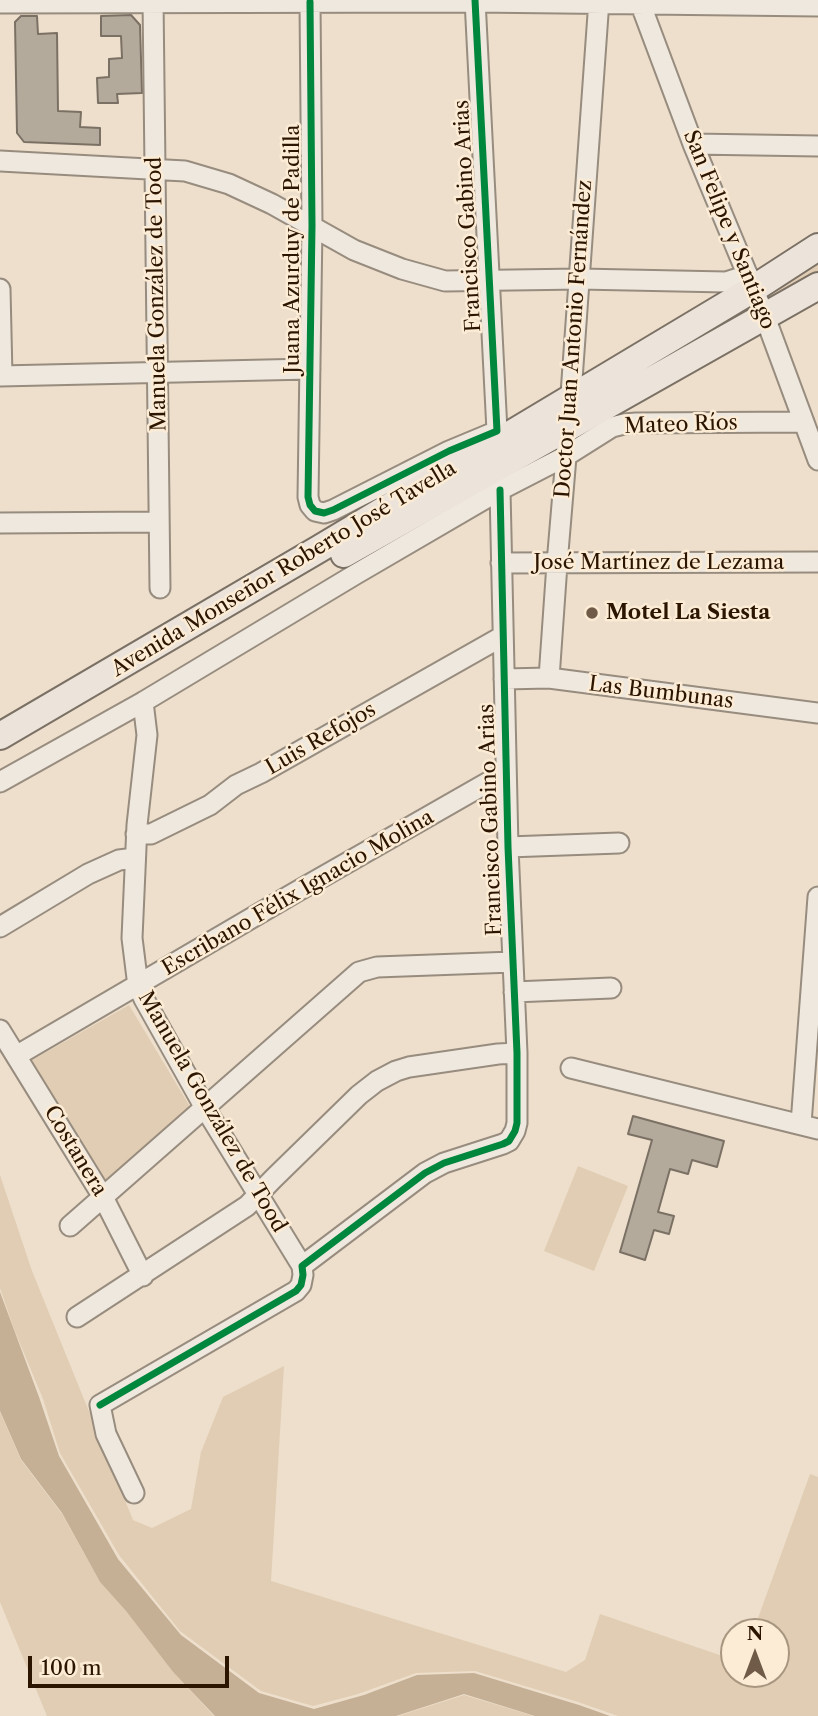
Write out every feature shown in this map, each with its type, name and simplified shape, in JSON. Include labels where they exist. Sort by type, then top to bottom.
[{"type":"highway","name":"Avenida Monseñor Roberto José Tavella","points":[[0,736],[570,398],[751,282],[818,247]]},
{"type":"highway","name":"Avenida Monseñor Roberto José Tavella","points":[[0,752],[818,286]]},
{"type":"street","name":"Manuela González de Tood","points":[[153,1],[160,588]]},
{"type":"street","points":[[0,3],[475,1],[818,6]]},
{"type":"street","name":"Francisco Gabino Arias","points":[[475,1],[497,431]]},
{"type":"street","name":"Juana Azurduy de Padilla","points":[[310,2],[310,505],[315,511],[324,513],[333,510],[449,451],[497,431]]},
{"type":"street","name":"Doctor Juan Antonio Fernández","points":[[550,678],[598,2]]},
{"type":"street","name":"San Felipe y Santiago","points":[[640,2],[693,144],[765,317],[818,460]]},
{"type":"street","points":[[693,144],[818,146]]},
{"type":"street","points":[[0,161],[185,171],[229,184],[272,204],[354,250],[402,269],[446,281],[580,279],[751,282]]},
{"type":"street","points":[[0,289],[1,376],[310,369]]},
{"type":"street","points":[[0,721],[497,431],[570,398]]},
{"type":"street","name":"Mateo Ríos","points":[[0,782],[143,702],[355,574],[566,456],[612,427],[624,424],[804,422]]},
{"type":"street","name":"Francisco Gabino Arias","points":[[302,1266],[433,1167],[503,1144],[513,1135],[517,1124],[500,491]]},
{"type":"street","points":[[0,523],[159,522]]},
{"type":"street","name":"José Martínez de Lezama","points":[[501,563],[818,562]]},
{"type":"street","name":"Luis Refojos","points":[[136,834],[159,831],[210,805],[236,785],[503,636]]},
{"type":"street","name":"Las Bumbunas","points":[[504,678],[550,678],[818,713]]},
{"type":"street","name":"Manuela González de Tood","points":[[143,702],[147,735],[136,834],[132,938],[138,986],[205,1108],[302,1266]]},
{"type":"street","name":"Escribano Félix Ignacio Molina","points":[[16,1056],[506,772]]},
{"type":"street","points":[[508,848],[618,843]]},
{"type":"street","points":[[0,927],[88,874],[119,860],[135,858]]},
{"type":"street","points":[[571,1068],[809,1126],[818,897]]},
{"type":"street","points":[[70,1226],[359,972],[377,967],[513,962]]},
{"type":"street","points":[[514,992],[611,988]]},
{"type":"street","name":"Costanera","points":[[0,1030],[103,1197],[143,1276]]},
{"type":"street","points":[[77,1317],[247,1206],[359,1095],[377,1082],[409,1067],[517,1053]]},
{"type":"street","points":[[134,1493],[106,1434],[100,1405],[296,1291],[301,1285],[302,1266]]},
{"type":"shaded area","points":[[818,253],[818,278],[771,305],[761,287]]},
{"type":"shaded area","points":[[129,1005],[192,1110],[102,1188],[29,1062]]},
{"type":"shaded area","points":[[578,1166],[628,1186],[594,1271],[544,1251]]},
{"type":"shaded area","points":[[0,1175],[32,1271],[133,1520],[152,1528],[191,1509],[201,1452],[223,1397],[284,1366],[271,1581],[566,1672],[585,1660],[600,1614],[720,1655],[720,1688],[790,1688],[790,1618],[758,1618],[810,1474],[818,1477],[818,1716],[618,1716],[475,1671],[416,1673],[358,1694],[313,1706],[261,1691],[180,1631],[119,1555],[60,1453],[43,1399],[0,1288]]},
{"type":"shaded area","points":[[0,1292],[59,1456],[118,1559],[181,1635],[259,1693],[314,1709],[364,1695],[417,1675],[474,1673],[610,1716],[535,1716],[464,1694],[396,1716],[215,1716],[173,1672],[100,1582],[62,1513],[21,1459],[0,1411]]},
{"type":"shaded area","points":[[0,1412],[21,1460],[62,1514],[100,1582],[173,1672],[214,1716],[47,1716],[0,1602]]},
{"type":"shaded area","points":[[464,1695],[534,1716],[398,1716]]},
{"type":"building","points":[[131,15],[140,25],[142,93],[117,94],[118,103],[98,103],[97,78],[109,77],[109,59],[122,58],[121,36],[101,36],[101,16]]},
{"type":"building","points":[[21,16],[37,16],[38,34],[57,33],[58,111],[81,112],[80,127],[100,128],[100,145],[24,142],[17,133],[15,22]]},
{"type":"building","points":[[633,1116],[724,1141],[717,1167],[692,1160],[688,1174],[670,1169],[658,1212],[674,1216],[669,1234],[654,1230],[645,1260],[620,1252],[652,1140],[628,1134]]},
{"type":"cycle path","points":[[310,2],[312,226],[308,497],[315,511],[324,513],[449,451],[497,431],[475,0]]},
{"type":"cycle path","points":[[100,1405],[296,1291],[301,1285],[302,1266],[425,1173],[444,1163],[503,1144],[509,1141],[515,1131],[517,1053],[508,847],[500,490]]},
{"type":"place","name":"Motel La Siesta","points":[[592,613]]}]
